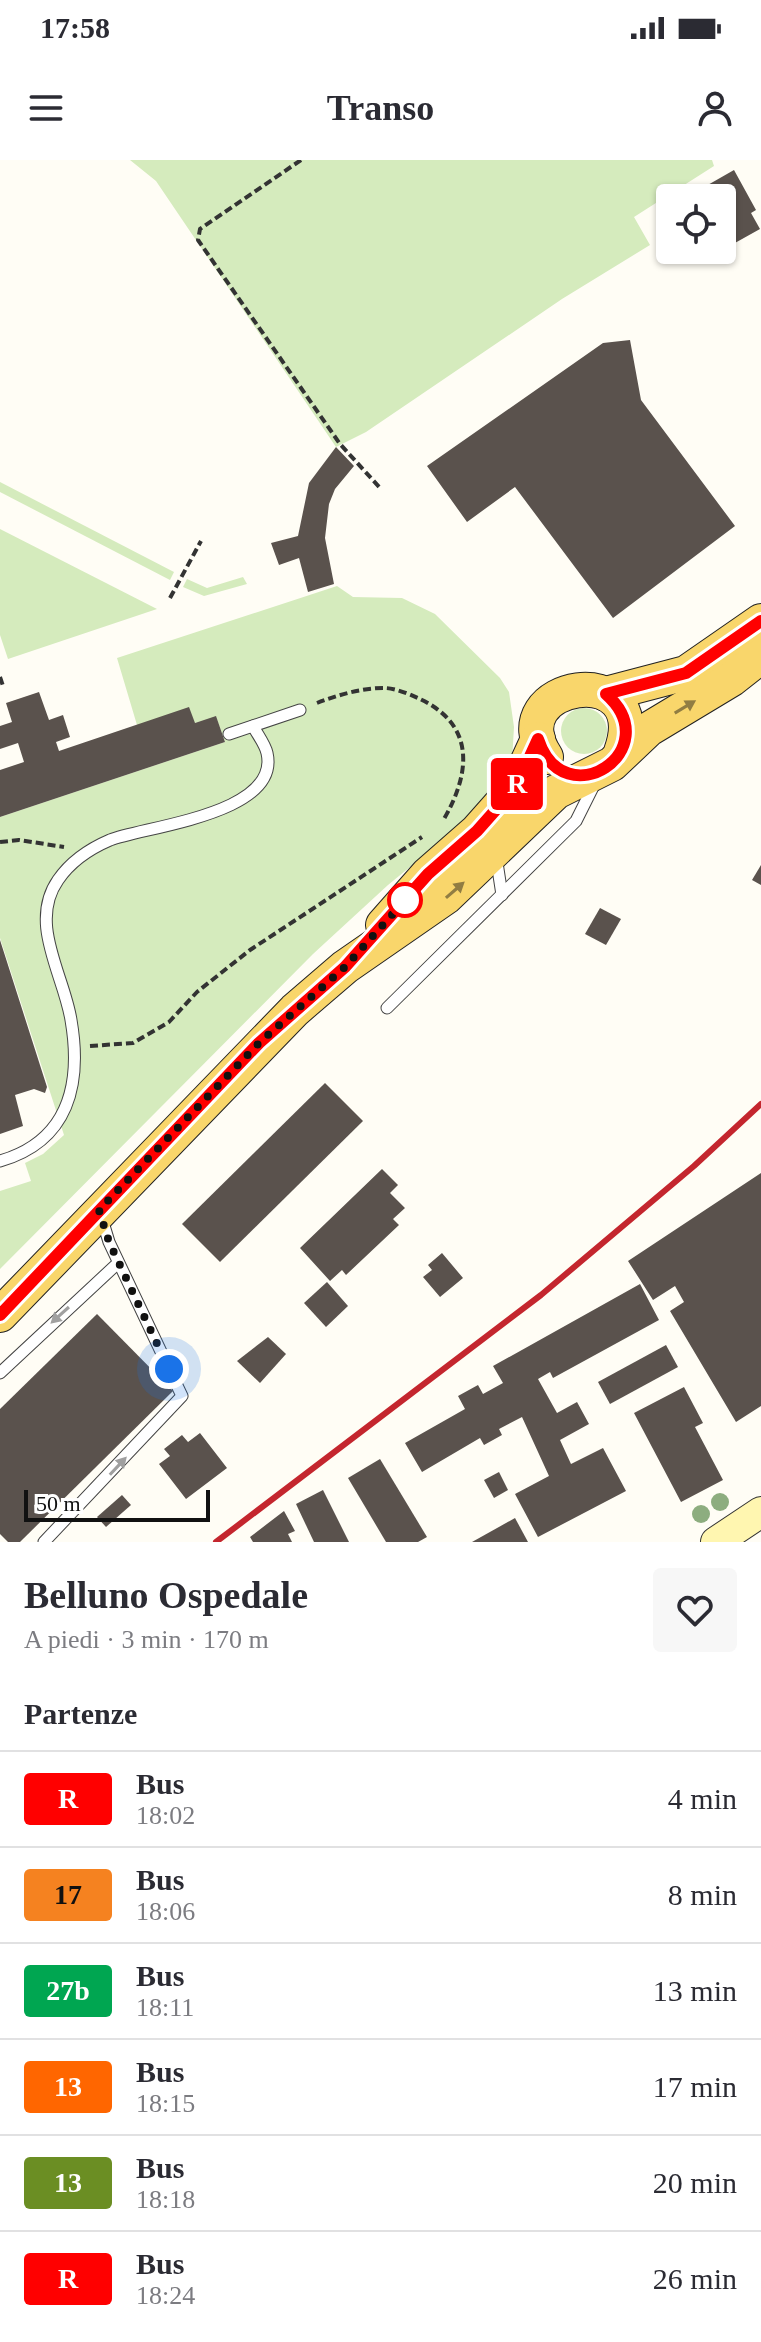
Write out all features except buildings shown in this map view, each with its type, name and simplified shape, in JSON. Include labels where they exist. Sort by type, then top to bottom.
[{"type":"main road","points":[[345,967],[428,874],[477,831],[516,787],[538,739],[539,722],[554,698],[581,687],[606,694],[686,673],[761,621]]},
{"type":"main road","points":[[0,1315],[259,1043],[345,967],[446,897],[496,853],[556,792],[602,767],[649,729],[732,679],[761,656]]},
{"type":"main road","points":[[538,739],[549,762],[572,775],[602,767],[626,727],[623,714],[606,694]]},
{"type":"main road","points":[[716,1542],[761,1512]]},
{"type":"lane","points":[[229,734],[300,710]]},
{"type":"lane","points":[[0,1161],[38,1142],[67,1110],[72,1091],[71,1019],[46,930],[49,894],[80,857],[112,839],[230,808],[250,793],[266,771],[267,753],[253,726]]},
{"type":"lane","points":[[387,1008],[576,821],[602,767]]},
{"type":"lane","points":[[496,853],[502,895]]},
{"type":"lane","points":[[44,1542],[182,1396],[118,1263],[99,1210]]},
{"type":"lane","points":[[0,1373],[118,1263]]},
{"type":"path","points":[[301,160],[200,229],[198,240],[340,444],[381,489]]},
{"type":"path","points":[[170,598],[201,541]]},
{"type":"path","points":[[0,677],[3,686]]},
{"type":"path","points":[[300,710],[336,696],[388,688],[434,706],[452,722],[463,739],[457,797],[442,822]]},
{"type":"path","points":[[73,1044],[102,1048],[133,1043],[169,1022],[197,992],[250,950],[425,835]]},
{"type":"path","points":[[0,842],[49,843],[68,848],[80,857]]},
{"type":"green space","points":[[130,160],[712,160],[714,166],[686,184],[656,184],[656,203],[634,217],[650,245],[562,299],[366,432],[336,447],[156,181]]},
{"type":"green space","points":[[0,482],[174,572],[170,580],[0,492]]},
{"type":"green space","points":[[0,529],[157,609],[8,659],[0,635]]},
{"type":"green space","points":[[243,577],[247,584],[204,596],[183,587],[187,579],[207,588]]},
{"type":"green space","points":[[337,586],[353,597],[402,598],[435,614],[500,678],[509,692],[514,727],[512,761],[476,813],[388,885],[313,954],[0,1269],[0,1191],[31,1181],[25,1163],[43,1154],[64,1135],[0,938],[0,817],[225,742],[216,717],[195,723],[137,725],[117,658]]},
{"type":"green space","points":[[584,708],[600,715],[607,731],[600,747],[584,754],[568,747],[561,731],[568,715]]},
{"type":"railway","points":[[216,1542],[541,1295],[694,1166],[761,1104]]},
{"type":"bus line","name":"R","points":[[0,1315],[259,1043],[345,967],[428,874],[477,831],[516,787],[538,739],[549,762],[560,770],[584,776],[599,773],[612,764],[625,740],[623,714],[606,694],[655,684],[686,673],[761,621]]},
{"type":"route","points":[[169,1369],[109,1242],[99,1210],[259,1043],[345,967],[408,897],[405,900]]}]
